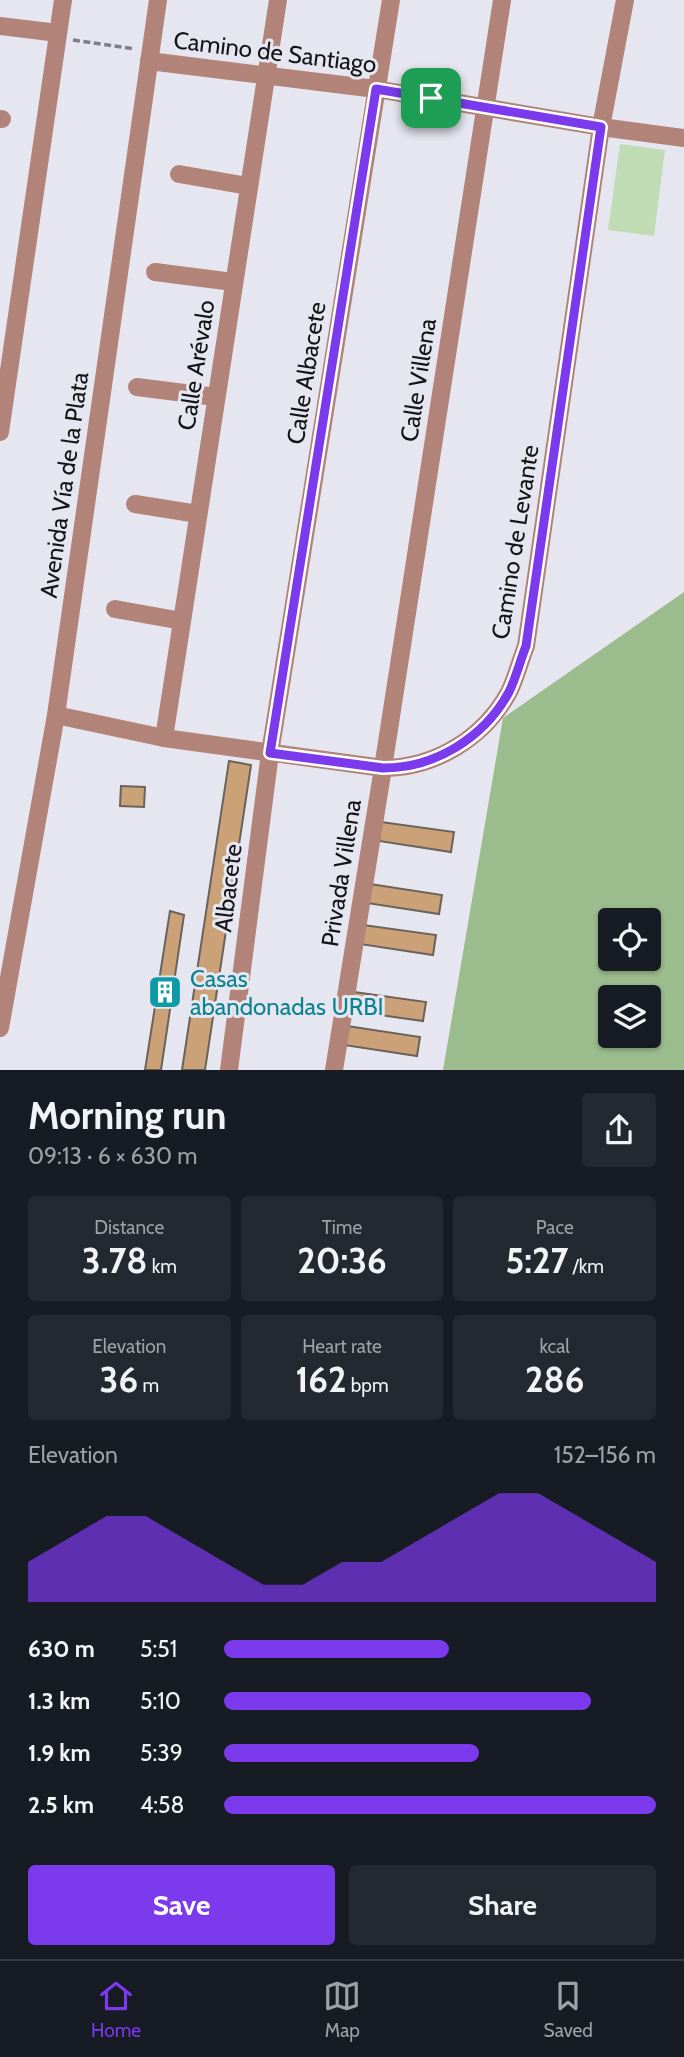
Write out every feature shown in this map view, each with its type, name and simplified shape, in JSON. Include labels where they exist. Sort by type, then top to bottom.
[{"type":"street","points":[[0,432],[63,0]]},
{"type":"street","name":"Avenida Vía de la Plata","points":[[0,1028],[56,715],[158,0]]},
{"type":"street","name":"Calle Arévalo","points":[[164,738],[278,0]]},
{"type":"street","name":"Calle Albacete","points":[[270,753],[391,0]]},
{"type":"street","name":"Calle Villena","points":[[383,768],[502,0]]},
{"type":"street","name":"Camino de Levante","points":[[56,715],[164,738],[383,768],[401,768],[433,760],[463,744],[488,722],[509,692],[526,646],[601,127],[625,0]]},
{"type":"street","points":[[0,26],[57,36]]},
{"type":"street","name":"Camino de Santiago","points":[[150,56],[684,138]]},
{"type":"street","points":[[179,174],[248,186]]},
{"type":"street","points":[[155,272],[233,282]]},
{"type":"street","points":[[137,387],[216,397]]},
{"type":"street","points":[[135,504],[198,514]]},
{"type":"street","points":[[115,609],[182,621]]},
{"type":"street","name":"Albacete","points":[[229,1070],[270,753]]},
{"type":"street","name":"Privada Villena","points":[[334,1070],[383,768]]},
{"type":"street","name":"Avenida Vía de la Plata","points":[[0,1006],[11,976]]},
{"type":"path","points":[[57,36],[150,56]]},
{"type":"green space","points":[[620,144],[665,150],[654,236],[608,230]]},
{"type":"green space","points":[[684,592],[684,1070],[443,1070],[503,718]]},
{"type":"building","points":[[229,761],[251,765],[205,1070],[182,1070]]},
{"type":"building","points":[[121,786],[145,787],[144,807],[120,806]]},
{"type":"building","points":[[381,822],[454,832],[451,852],[379,841]]},
{"type":"building","points":[[370,884],[442,895],[439,914],[367,903]]},
{"type":"building","name":"Casas abandonadas URBI","points":[[170,911],[184,915],[161,1070],[145,1070]]},
{"type":"building","points":[[363,925],[436,935],[433,955],[360,944]]},
{"type":"building","points":[[354,992],[426,1002],[423,1021],[351,1011]]},
{"type":"building","points":[[347,1026],[420,1037],[417,1056],[344,1045]]},
{"type":"place","name":"Casas abandonadas URBI","points":[[165,992]]},
{"type":"route","points":[[376,89],[431,98],[601,127],[526,646],[509,692],[488,722],[463,744],[433,760],[401,768],[383,768],[270,753],[376,89]]}]
